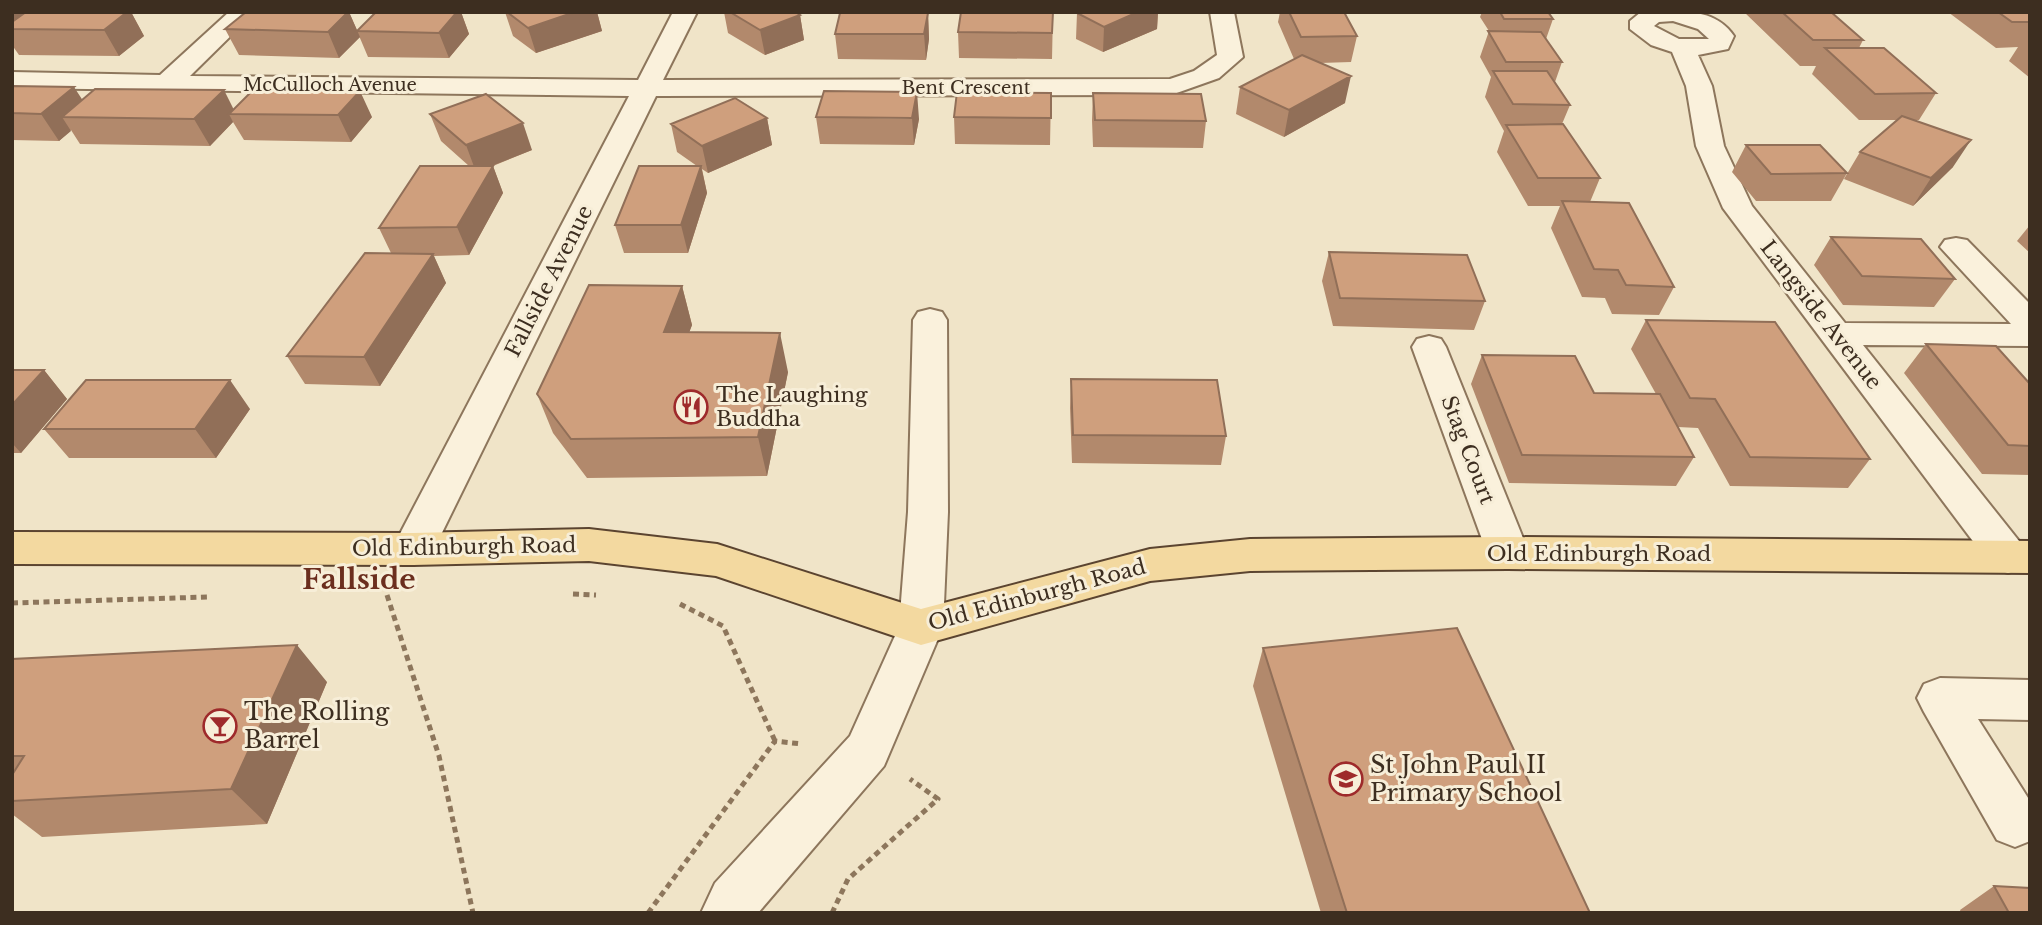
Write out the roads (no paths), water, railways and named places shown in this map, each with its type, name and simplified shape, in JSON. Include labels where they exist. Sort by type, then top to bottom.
[{"type":"main road","name":"Old Edinburgh Road","points":[[12,548],[413,549],[589,545],[717,560],[921,627],[1150,565],[1250,555],[1508,553],[2019,557]]},
{"type":"street","points":[[166,84],[243,12]]},
{"type":"street","name":"Fallside Avenue","points":[[413,549],[685,12]]},
{"type":"street","name":"Bent Crescent","points":[[648,88],[1171,87],[1197,80],[1220,67],[1230,57],[1222,12]]},
{"type":"street","points":[[1673,13],[1714,26],[1722,36],[1719,44],[1682,47],[1660,42],[1642,29],[1643,21],[1654,15],[1673,13]]},
{"type":"street","name":"Langside Avenue","points":[[1682,47],[1699,86],[1710,146],[1738,208],[1836,334],[2019,557]]},
{"type":"street","name":"McCulloch Avenue","points":[[12,80],[648,88]]},
{"type":"street","points":[[1956,247],[2030,324]]},
{"type":"street","points":[[728,913],[734,901],[867,751],[921,627],[928,512],[930,320]]},
{"type":"street","points":[[1836,334],[2030,335]]},
{"type":"street","name":"Stag Court","points":[[1429,347],[1508,553]]},
{"type":"street","points":[[2015,823],[1940,698],[2030,700]]},
{"type":"place","name":"The Laughing Buddha","points":[[691,407]]},
{"type":"place","name":"The Rolling Barrel","points":[[220,726]]},
{"type":"place","name":"St John Paul II Primary School","points":[[1346,779]]},
{"type":"district","name":"Fallside","points":[[359,579]]}]
